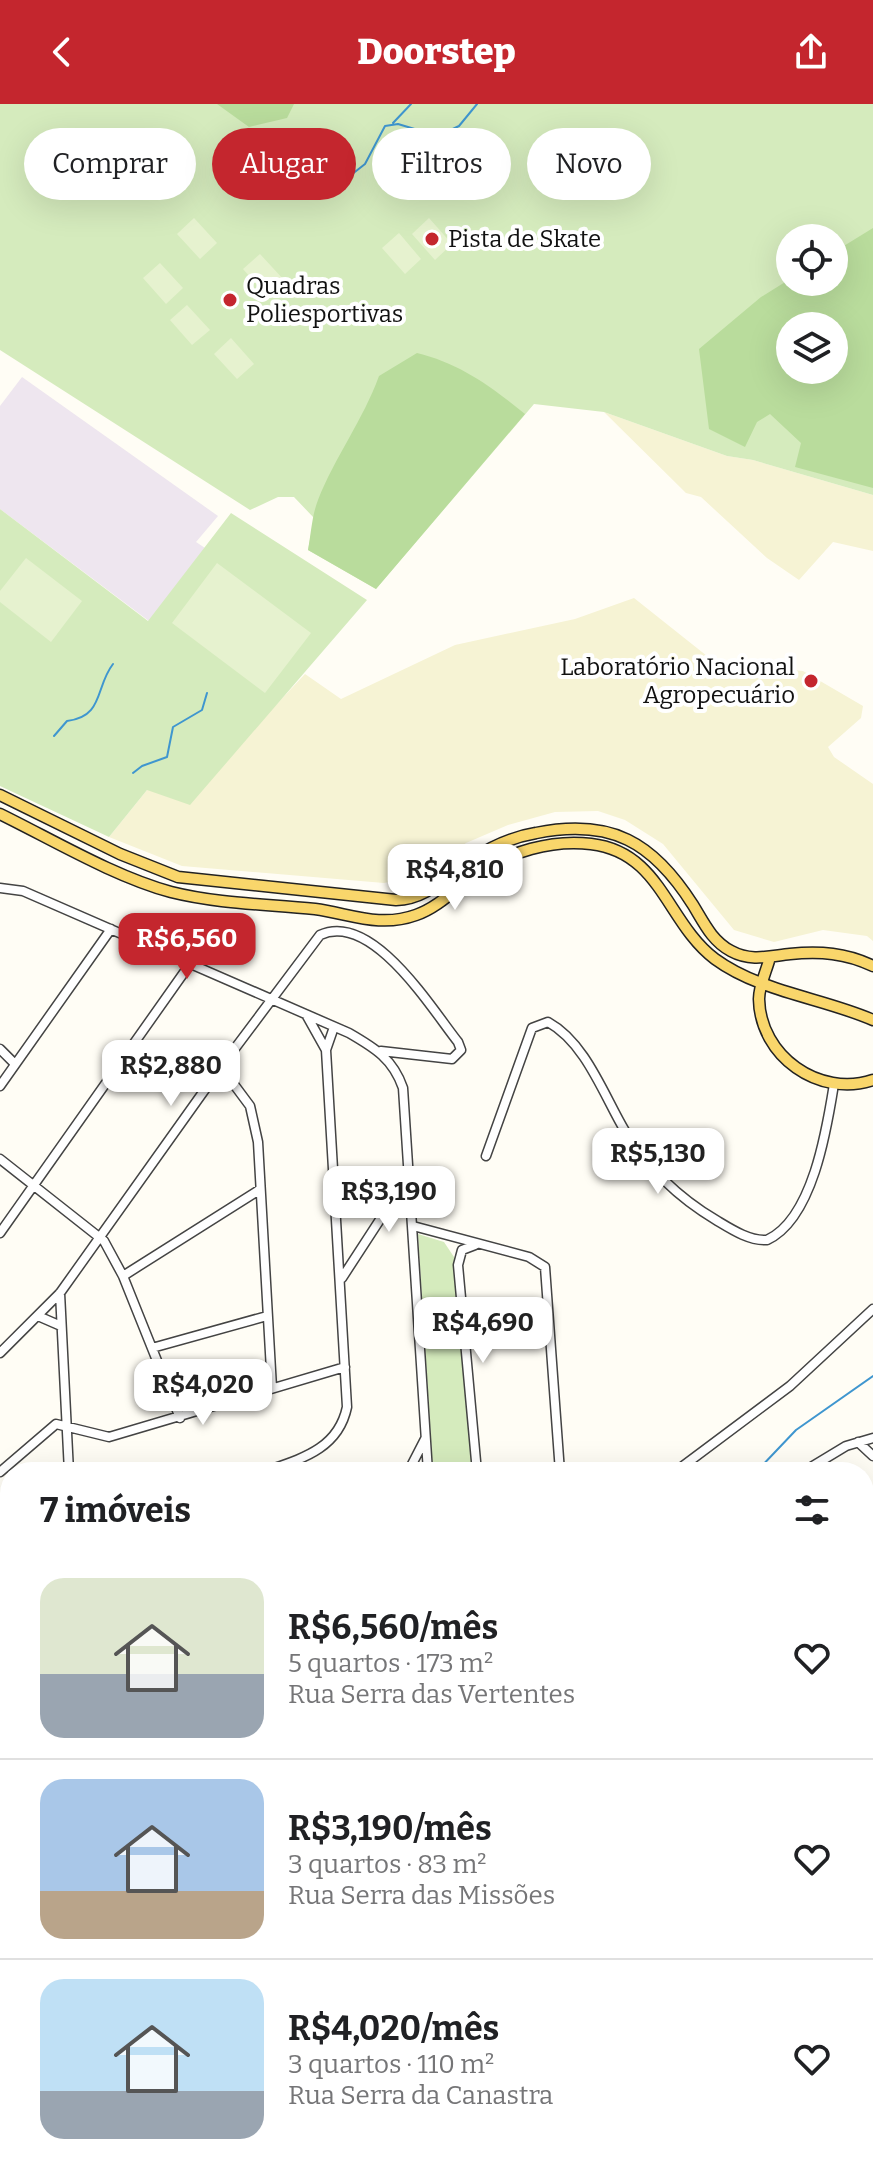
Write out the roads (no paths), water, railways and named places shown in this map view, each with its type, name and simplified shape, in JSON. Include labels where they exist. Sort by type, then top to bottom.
[{"type":"main road","points":[[0,795],[120,854],[178,877],[396,900],[430,890],[483,852],[516,837],[554,830],[594,829],[631,840],[651,853],[678,883],[709,931],[732,952],[758,959],[821,952],[847,955],[873,966]]},
{"type":"main road","points":[[0,814],[168,891],[237,903],[320,910],[384,922],[427,910],[507,857],[560,844],[606,846],[628,855],[652,875],[700,945],[733,971],[873,1020]]},
{"type":"main road","points":[[770,957],[759,997],[763,1024],[779,1053],[803,1073],[834,1084],[873,1080]]},
{"type":"street","points":[[0,888],[23,891],[270,1000],[334,1027],[381,1051],[452,1059],[461,1050],[392,961],[366,938],[341,931],[320,935],[270,1000],[221,1067],[60,1293],[0,1353]]},
{"type":"street","points":[[0,1086],[111,929]]},
{"type":"street","points":[[0,1233],[214,930]]},
{"type":"street","points":[[307,1016],[326,1050]]},
{"type":"street","points":[[486,1156],[532,1028],[548,1022],[580,1055],[634,1144],[667,1182],[723,1224],[755,1239],[767,1240],[777,1234],[813,1177],[827,1132],[834,1084]]},
{"type":"street","points":[[293,1462],[305,1458],[334,1437],[344,1421],[347,1407],[342,1278],[326,1050],[334,1027]]},
{"type":"street","points":[[0,1049],[15,1064]]},
{"type":"street","points":[[381,1051],[391,1063],[403,1088],[427,1462]]},
{"type":"street","points":[[221,1067],[250,1106],[258,1142],[272,1388]]},
{"type":"street","points":[[0,1159],[102,1238],[123,1276],[180,1418]]},
{"type":"street","points":[[342,1278],[410,1173]]},
{"type":"street","points":[[123,1276],[259,1190]]},
{"type":"street","points":[[413,1226],[529,1257],[545,1267],[559,1462]]},
{"type":"street","points":[[475,1245],[462,1250],[458,1265],[476,1462]]},
{"type":"street","points":[[60,1293],[68,1462]]},
{"type":"street","points":[[688,1462],[790,1386],[873,1309]]},
{"type":"street","points":[[38,1316],[61,1326]]},
{"type":"street","points":[[152,1348],[267,1316]]},
{"type":"street","points":[[11,1462],[45,1431],[64,1424],[84,1433],[109,1437],[345,1367]]},
{"type":"street","points":[[413,1462],[425,1438]]},
{"type":"street","points":[[816,1462],[873,1438]]},
{"type":"street","points":[[858,1442],[873,1456]]},
{"type":"waterway","points":[[393,123],[411,104]]},
{"type":"waterway","points":[[356,171],[365,164],[385,126],[398,124],[438,136],[459,126],[477,104]]},
{"type":"waterway","points":[[54,736],[67,721],[87,714],[93,707],[113,664]]},
{"type":"waterway","points":[[133,773],[142,766],[167,757],[173,727],[202,710],[207,693]]},
{"type":"waterway","points":[[766,1462],[796,1430],[873,1376]]},
{"type":"place","name":"Pista de Skate","points":[[432,239]]},
{"type":"place","name":"Quadras Poliesportivas","points":[[230,300]]},
{"type":"place","name":"Laboratório Nacional Agropecuário","points":[[811,681]]}]
